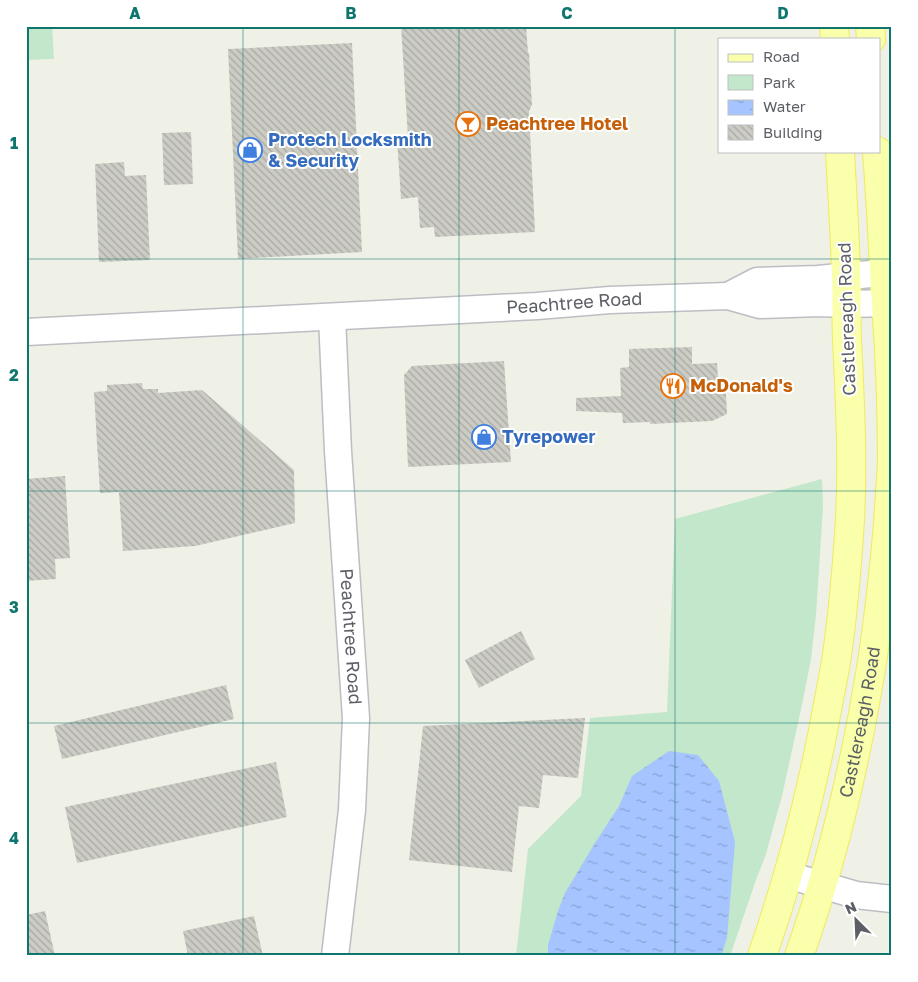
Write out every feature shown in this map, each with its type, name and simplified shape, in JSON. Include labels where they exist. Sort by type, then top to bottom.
[{"type":"main road","name":"Castlereagh Road","points":[[762,956],[788,875],[817,761],[836,662],[845,592],[850,520],[851,423],[840,152]]},
{"type":"main road","name":"Castlereagh Road","points":[[799,956],[822,885],[845,800],[865,706],[878,624],[885,561],[892,464],[891,401],[888,272],[878,152]]},
{"type":"street","name":"Peachtree Road","points":[[728,296],[757,281],[818,279],[888,272]]},
{"type":"street","name":"Peachtree Road","points":[[26,332],[537,306],[610,300],[728,296],[760,305],[889,303]]},
{"type":"street","name":"Peachtree Road","points":[[332,317],[338,451],[356,718],[352,810],[335,956]]},
{"type":"street","points":[[788,875],[856,895],[892,899]]},
{"type":"green space","points":[[26,26],[52,26],[54,59],[26,60]]},
{"type":"green space","points":[[822,479],[823,506],[816,615],[811,659],[782,796],[765,857],[730,956],[516,956],[528,849],[581,796],[590,718],[667,712],[675,519]]},
{"type":"water","points":[[669,751],[698,755],[719,781],[735,842],[727,938],[721,956],[548,956],[548,945],[565,893],[619,806],[632,776]]},
{"type":"building","name":"Peachtree Hotel","points":[[401,26],[526,26],[532,105],[529,111],[535,232],[435,237],[434,227],[420,228],[418,197],[401,199],[397,138],[408,137]]},
{"type":"building","points":[[352,43],[362,252],[238,259],[228,49]]},
{"type":"building","points":[[191,132],[193,184],[164,185],[162,133]]},
{"type":"building","points":[[124,162],[125,176],[146,175],[150,260],[99,262],[95,164]]},
{"type":"building","name":"McDonald's","points":[[692,347],[692,364],[717,363],[718,377],[725,377],[727,414],[712,421],[650,424],[650,422],[623,423],[622,413],[576,411],[576,398],[621,396],[620,368],[629,367],[629,349]]},
{"type":"building","points":[[504,361],[511,462],[408,467],[404,375],[412,366]]},
{"type":"building","points":[[142,383],[143,389],[158,389],[158,393],[202,390],[294,470],[295,523],[195,546],[123,551],[119,492],[100,493],[94,392],[107,391],[107,385]]},
{"type":"building","points":[[65,476],[70,558],[55,559],[56,579],[26,581],[26,479]]},
{"type":"building","points":[[521,631],[535,659],[479,688],[465,660]]},
{"type":"building","points":[[226,685],[234,719],[62,759],[54,726]]},
{"type":"building","points":[[585,718],[578,778],[543,775],[539,808],[519,806],[512,872],[409,860],[423,726]]},
{"type":"building","points":[[276,762],[287,817],[77,863],[65,807]]},
{"type":"building","points":[[45,911],[55,956],[26,956],[26,915]]},
{"type":"building","points":[[254,916],[263,956],[188,956],[183,931]]},
{"type":"place","name":"Peachtree Hotel","points":[[468,124]]},
{"type":"place","name":"Protech Locksmith & Security","points":[[250,150]]},
{"type":"place","name":"McDonald's","points":[[673,386]]},
{"type":"place","name":"Tyrepower","points":[[484,437]]}]
